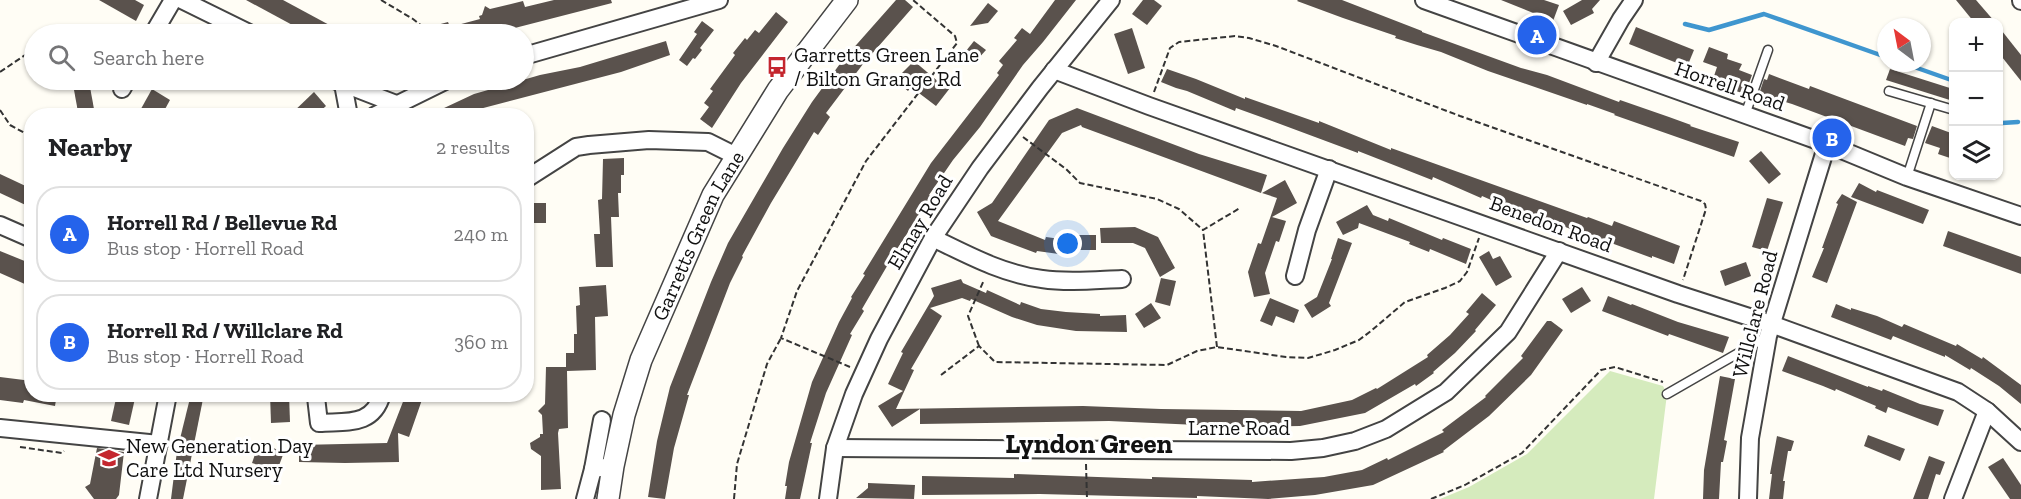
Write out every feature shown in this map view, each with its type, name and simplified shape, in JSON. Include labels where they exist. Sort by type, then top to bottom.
[{"type":"street","points":[[159,24],[173,0]]},
{"type":"street","points":[[182,0],[231,24]]},
{"type":"street","points":[[534,53],[700,3],[719,0]]},
{"type":"street","name":"Elmay Road","points":[[828,499],[835,448],[864,373],[879,339],[933,238],[980,168],[1054,70],[1111,0]]},
{"type":"street","name":"Horrell Road","points":[[1424,0],[1827,144],[1907,177],[2021,216]]},
{"type":"street","points":[[1596,63],[1634,0]]},
{"type":"street","name":"Garretts Green Lane","points":[[608,499],[603,467],[624,415],[641,360],[713,195],[778,90],[840,2]]},
{"type":"street","name":"Benedon Road","points":[[1054,70],[1678,294],[1770,330],[1958,392],[1987,411],[2021,442]]},
{"type":"street","points":[[341,90],[346,108]]},
{"type":"street","points":[[359,90],[396,104]]},
{"type":"street","points":[[389,108],[426,90]]},
{"type":"street","points":[[534,174],[576,147],[589,145],[649,140],[708,142],[736,156]]},
{"type":"street","name":"Willclare Road","points":[[1748,499],[1750,438],[1770,330],[1827,144]]},
{"type":"street","points":[[1294,276],[1307,230],[1329,169]]},
{"type":"street","points":[[0,225],[24,236]]},
{"type":"street","points":[[933,238],[991,265],[1042,279],[1062,281],[1122,279]]},
{"type":"street","name":"Larne Road","points":[[835,448],[1292,451],[1323,448],[1355,441],[1386,429],[1446,392],[1508,332],[1559,251]]},
{"type":"street","points":[[148,499],[167,402]]},
{"type":"street","points":[[317,402],[319,423],[361,421],[372,413],[380,402]]},
{"type":"street","points":[[1953,499],[1987,411]]},
{"type":"street","points":[[585,499],[603,467],[602,420]]},
{"type":"street","points":[[0,428],[159,444]]},
{"type":"lane","points":[[1744,115],[1768,50]]},
{"type":"lane","points":[[1889,91],[1949,109]]},
{"type":"lane","points":[[1907,177],[1931,103]]},
{"type":"lane","points":[[1667,394],[1770,330]]},
{"type":"path","points":[[381,0],[419,24]]},
{"type":"path","points":[[734,499],[737,464],[760,386],[767,364],[781,338],[797,291],[866,161],[957,44],[955,36],[913,0]]},
{"type":"path","points":[[1149,106],[1170,48],[1179,42],[1235,36],[1276,46],[1460,116],[1701,201],[1705,204],[1706,209],[1678,294]]},
{"type":"path","points":[[0,72],[24,56]]},
{"type":"path","points":[[0,110],[10,125],[24,133]]},
{"type":"path","points":[[1010,128],[1066,169],[1080,183],[1157,199],[1179,209],[1203,230],[1217,347]]},
{"type":"path","points":[[1203,230],[1240,208]]},
{"type":"path","points":[[991,265],[968,316],[979,346],[995,362],[1167,365],[1197,351],[1217,347],[1308,358],[1359,340],[1405,302],[1460,281],[1467,272],[1484,224]]},
{"type":"path","points":[[781,338],[864,373]]},
{"type":"path","points":[[941,375],[979,346]]},
{"type":"path","points":[[1431,499],[1465,485],[1522,453],[1601,370],[1615,367],[1681,387]]},
{"type":"path","points":[[1086,449],[1087,499]]},
{"type":"green space","points":[[1610,371],[1663,386],[1667,394],[1654,499],[1440,499],[1469,487],[1527,454]]},
{"type":"building","points":[[99,0],[135,0],[144,5],[136,21]]},
{"type":"building","points":[[246,0],[283,0],[327,24],[290,24]]},
{"type":"building","points":[[554,0],[611,0],[612,3],[530,24],[461,24],[480,19],[479,16],[482,15],[485,6],[490,9],[523,1],[525,7]]},
{"type":"building","points":[[896,0],[905,0],[913,7],[863,64],[826,113],[830,117],[818,135],[814,132],[742,256],[687,395],[689,395],[674,448],[665,499],[648,497],[657,441],[670,387],[728,243],[812,102],[842,61]]},
{"type":"building","points":[[1055,0],[1076,0],[1023,65],[980,127],[953,160],[929,195],[931,197],[862,309],[864,311],[850,334],[852,335],[826,393],[810,443],[812,443],[800,499],[785,499],[789,462],[812,382],[851,297],[865,275],[863,274],[931,163],[999,75],[997,73],[1003,65],[999,61],[1017,40],[1014,38],[1022,28],[1030,34]]},
{"type":"building","points":[[1143,0],[1154,0],[1162,6],[1147,25],[1132,14]]},
{"type":"building","points":[[1298,0],[1342,0],[1521,68],[1739,142],[1734,157],[1488,71],[1441,52],[1395,38],[1396,36]]},
{"type":"building","points":[[1501,0],[1544,0],[1559,5],[1553,21]]},
{"type":"building","points":[[1582,0],[1600,0],[1592,9],[1594,13],[1571,25],[1563,11]]},
{"type":"building","points":[[1956,0],[1976,0],[1992,18],[1971,18]]},
{"type":"building","points":[[988,3],[998,11],[988,23],[970,26]]},
{"type":"building","points":[[776,12],[788,22],[741,83],[712,128],[700,119],[709,107],[704,103],[713,91],[710,89],[745,38],[747,40],[755,30],[759,33]]},
{"type":"building","points":[[702,21],[714,30],[700,48],[702,50],[687,66],[679,60],[697,34],[694,32]]},
{"type":"building","points":[[1636,27],[1694,50],[1687,67],[1629,44]]},
{"type":"building","points":[[1132,28],[1145,68],[1128,74],[1114,34]]},
{"type":"building","points":[[2003,32],[2021,55],[2021,81],[2003,58]]},
{"type":"building","points":[[666,41],[670,55],[621,72],[483,108],[444,108],[488,90],[534,90],[534,77],[580,67]]},
{"type":"building","points":[[974,41],[986,50],[977,60],[966,51]]},
{"type":"building","points":[[1709,47],[1728,54],[1727,59],[1742,64],[1739,70],[1752,75],[1745,94],[1727,88],[1729,81],[1714,76],[1717,67],[1703,62]]},
{"type":"building","points":[[914,61],[940,83],[949,73],[957,79],[936,106],[911,87],[908,91],[895,80]]},
{"type":"building","points":[[1167,69],[1245,99],[1245,97],[1319,123],[1319,121],[1391,150],[1391,148],[1587,218],[1612,226],[1614,221],[1680,246],[1674,264],[1602,241],[1482,196],[1481,198],[1433,177],[1432,180],[1236,108],[1235,111],[1161,82]]},
{"type":"building","points":[[1889,72],[1899,72],[1949,88],[1949,100],[1886,80]]},
{"type":"building","points":[[1769,74],[1809,89],[1810,86],[1917,126],[1913,139],[1908,138],[1905,146],[1759,94],[1764,79],[1767,80]]},
{"type":"building","points":[[74,90],[91,90],[94,108],[77,108]]},
{"type":"building","points":[[151,90],[170,100],[166,108],[141,108]]},
{"type":"building","points":[[314,92],[326,106],[324,108],[297,108]]},
{"type":"building","points":[[1077,108],[1199,154],[1267,175],[1261,193],[1081,125],[1062,133],[998,221],[1045,240],[1046,237],[1075,241],[1075,235],[1096,235],[1096,250],[1066,250],[1066,255],[1037,251],[1036,253],[991,236],[977,212],[992,203],[1049,120]]},
{"type":"building","points":[[1932,126],[1949,132],[1949,158],[1938,154],[1940,148],[1925,143]]},
{"type":"building","points":[[1761,151],[1781,174],[1769,184],[1749,161]]},
{"type":"building","points":[[624,158],[621,193],[618,193],[619,217],[611,217],[613,267],[596,267],[594,234],[600,234],[598,200],[602,199],[603,159]]},
{"type":"building","points":[[0,174],[24,185],[24,204],[0,193]]},
{"type":"building","points":[[1285,180],[1297,203],[1272,217],[1286,221],[1265,273],[1270,294],[1254,297],[1248,272],[1258,243],[1261,244],[1277,198],[1262,193]]},
{"type":"building","points":[[1859,183],[1876,192],[1877,190],[1929,210],[1923,224],[1851,197]]},
{"type":"building","points":[[1842,194],[1857,202],[1827,283],[1812,277],[1824,248],[1822,248],[1838,204],[1836,203]]},
{"type":"building","points":[[1767,198],[1783,202],[1767,251],[1752,247]]},
{"type":"building","points":[[534,203],[546,203],[546,223],[534,223]]},
{"type":"building","points":[[1367,205],[1373,215],[1388,221],[1389,218],[1442,240],[1443,238],[1471,249],[1466,264],[1430,249],[1429,252],[1409,244],[1410,242],[1359,223],[1358,228],[1343,235],[1336,222]]},
{"type":"building","points":[[1135,227],[1158,237],[1175,268],[1160,277],[1145,248],[1133,243],[1101,243],[1100,228]]},
{"type":"building","points":[[1948,231],[2021,257],[2021,274],[1943,246]]},
{"type":"building","points":[[1338,238],[1352,243],[1329,303],[1331,306],[1312,318],[1304,305],[1317,297]]},
{"type":"building","points":[[0,251],[24,261],[24,284],[0,273]]},
{"type":"building","points":[[1489,251],[1493,259],[1500,256],[1512,277],[1496,286],[1479,257]]},
{"type":"building","points":[[1746,262],[1751,276],[1725,286],[1720,271]]},
{"type":"building","points":[[1161,278],[1176,281],[1170,306],[1155,302]]},
{"type":"building","points":[[961,279],[963,283],[986,293],[987,290],[1020,305],[1021,302],[1041,309],[1100,314],[1100,316],[1126,315],[1127,332],[1076,331],[1037,325],[971,299],[970,301],[962,298],[930,308],[942,316],[911,369],[914,370],[896,409],[1083,406],[1301,411],[1352,400],[1377,389],[1428,357],[1427,355],[1469,314],[1466,312],[1482,293],[1496,305],[1476,331],[1434,373],[1416,386],[1415,384],[1365,413],[1300,426],[1242,427],[1109,421],[920,424],[920,409],[892,427],[878,406],[903,391],[888,384],[903,353],[901,352],[934,296],[931,288]]},
{"type":"building","points":[[606,285],[608,316],[595,317],[596,370],[567,371],[568,428],[559,429],[558,433],[561,489],[541,490],[541,456],[531,449],[530,443],[543,434],[542,415],[538,411],[545,404],[546,367],[566,367],[566,353],[574,353],[574,334],[577,334],[576,306],[580,305],[579,287]]},
{"type":"building","points":[[1582,287],[1591,301],[1571,313],[1562,299]]},
{"type":"building","points":[[1608,296],[1678,322],[1729,337],[1723,353],[1669,334],[1668,336],[1602,311]]},
{"type":"building","points":[[1270,298],[1299,310],[1294,323],[1276,316],[1272,326],[1260,321]]},
{"type":"building","points":[[1151,303],[1161,318],[1144,328],[1135,314]]},
{"type":"building","points":[[1836,304],[1877,316],[1902,327],[1904,324],[1956,346],[1957,344],[1982,359],[1983,357],[2021,385],[2021,404],[1999,386],[1945,355],[1945,357],[1893,336],[1891,340],[1831,317]]},
{"type":"building","points":[[1547,321],[1551,321],[1563,330],[1531,375],[1489,416],[1444,452],[1373,485],[1315,495],[1268,499],[1040,494],[922,495],[922,476],[1014,478],[1014,474],[1252,480],[1252,482],[1324,477],[1362,470],[1387,458],[1388,460],[1444,432],[1442,430],[1486,397],[1523,358],[1521,356]]},
{"type":"building","points":[[1788,356],[1868,387],[1882,391],[1883,389],[1920,404],[1944,410],[1938,426],[1888,407],[1886,413],[1875,408],[1876,406],[1836,389],[1835,391],[1782,371]]},
{"type":"building","points":[[1720,376],[1735,379],[1724,440],[1727,441],[1723,462],[1721,462],[1719,499],[1703,499],[1704,470]]},
{"type":"building","points":[[0,377],[24,380],[23,403],[0,400]]},
{"type":"building","points":[[34,402],[56,402],[55,406]]},
{"type":"building","points":[[115,402],[134,402],[129,425],[111,421]]},
{"type":"building","points":[[189,402],[202,402],[183,499],[171,499],[177,451]]},
{"type":"building","points":[[270,402],[289,402],[290,422],[271,423]]},
{"type":"building","points":[[403,402],[421,402],[409,437],[398,433],[399,462],[299,462],[299,445],[387,443]]},
{"type":"building","points":[[1868,435],[1905,449],[1900,461],[1864,446]]},
{"type":"building","points":[[1777,436],[1794,441],[1791,451],[1788,451],[1783,481],[1785,481],[1783,499],[1769,499],[1772,474],[1770,474]]},
{"type":"building","points":[[259,443],[284,452],[277,471],[252,463]]},
{"type":"building","points":[[97,448],[124,452],[119,495],[116,499],[94,499],[85,487],[90,484]]},
{"type":"building","points":[[1929,456],[1945,462],[1940,475],[1936,474],[1928,499],[1913,499]]},
{"type":"building","points":[[2003,458],[2021,485],[2021,499],[2010,499],[1988,467]]},
{"type":"building","points":[[868,483],[915,485],[914,499],[856,498],[868,488]]},
{"type":"waterway","points":[[1685,24],[1709,30],[1764,14],[1877,54]]},
{"type":"waterway","points":[[1928,72],[1949,79]]},
{"type":"waterway","points":[[2003,123],[2018,122]]},
{"type":"place","name":"Horrell Rd / Bellevue Rd","points":[[1537,35]]},
{"type":"place","name":"Garretts Green Lane / Bilton Grange Rd","points":[[777,67]]},
{"type":"place","name":"Horrell Rd / Willclare Rd","points":[[1832,138]]},
{"type":"place","name":"New Generation Day Care Ltd Nursery","points":[[109,458]]},
{"type":"district","name":"Lyndon Green","points":[[1089,444]]}]
